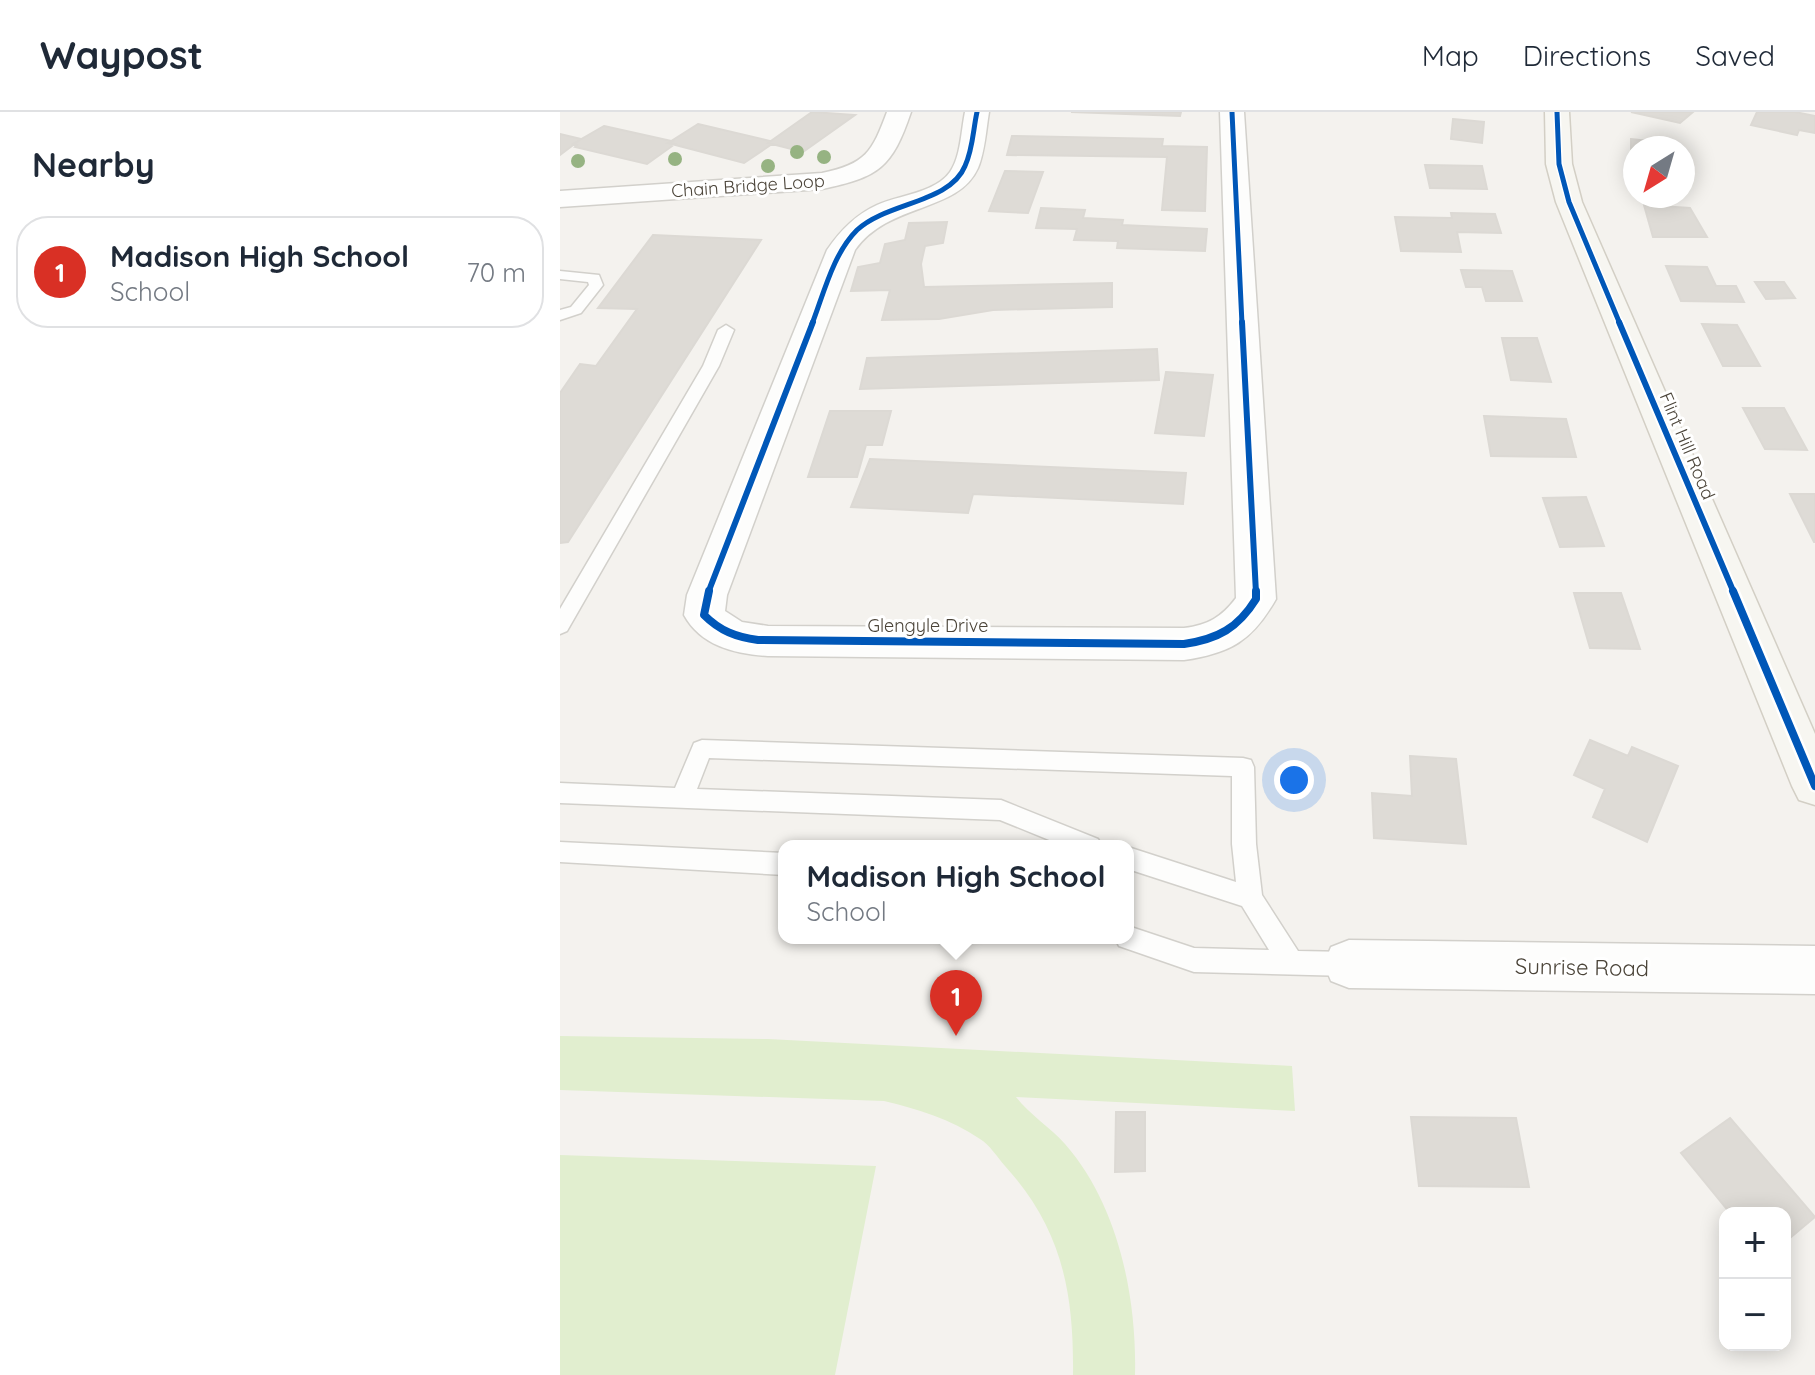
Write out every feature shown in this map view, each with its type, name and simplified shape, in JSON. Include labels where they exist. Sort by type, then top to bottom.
[{"type":"street","name":"Chain Bridge Loop","points":[[560,199],[844,177],[875,164],[885,153],[899,112]]},
{"type":"street","name":"Glengyle Drive","points":[[977,112],[965,168],[955,182],[938,193],[867,220],[853,231],[841,250],[707,595],[704,615],[716,629],[738,639],[768,641],[1184,644],[1210,641],[1231,631],[1247,615],[1256,599],[1232,112]]},
{"type":"street","name":"Flint Hill Road","points":[[1557,112],[1559,164],[1569,202],[1815,786]]},
{"type":"street","name":"Sunrise Road","points":[[1349,964],[1815,970]]},
{"type":"lane","points":[[560,275],[594,278],[596,285],[576,310],[560,315]]},
{"type":"lane","points":[[560,626],[711,366],[726,330]]},
{"type":"lane","points":[[682,798],[702,749],[1243,767],[1244,844],[1250,898],[1292,963]]},
{"type":"lane","points":[[560,793],[1001,810],[1075,840]]},
{"type":"lane","points":[[560,852],[778,864]]},
{"type":"lane","points":[[1134,860],[1250,898]]},
{"type":"lane","points":[[1134,940],[1194,960],[1349,964]]},
{"type":"green space","points":[[560,1036],[768,1039],[1292,1066],[1295,1111],[1016,1097],[1065,1144],[1099,1194],[1121,1253],[1128,1283],[1135,1375],[1073,1375],[1067,1289],[1052,1238],[1024,1190],[980,1139],[934,1116],[884,1101],[560,1090]]},
{"type":"green space","points":[[560,1155],[876,1166],[835,1375],[560,1375]]},
{"type":"building","points":[[812,112],[855,115],[803,152],[768,143]]},
{"type":"building","points":[[1071,112],[1181,112],[1180,116]]},
{"type":"building","points":[[1631,112],[1693,112],[1680,123]]},
{"type":"building","points":[[1757,112],[1795,112],[1815,116],[1815,133],[1799,130],[1797,135],[1751,125]]},
{"type":"building","points":[[1453,119],[1484,122],[1482,143],[1451,139]]},
{"type":"building","points":[[698,124],[772,144],[744,163],[668,143]]},
{"type":"building","points":[[604,126],[675,144],[647,164],[573,144]]},
{"type":"building","points":[[560,134],[581,139],[560,155]]},
{"type":"building","points":[[1012,136],[1163,139],[1162,146],[1207,147],[1205,211],[1162,210],[1167,157],[1007,155]]},
{"type":"building","points":[[1425,165],[1482,166],[1487,189],[1430,188]]},
{"type":"building","points":[[1005,171],[1043,172],[1028,213],[989,211]]},
{"type":"building","points":[[1041,208],[1085,210],[1083,218],[1123,220],[1122,225],[1207,229],[1205,251],[1117,248],[1118,241],[1074,240],[1077,229],[1036,228]]},
{"type":"building","points":[[1645,208],[1690,208],[1707,237],[1653,237]]},
{"type":"building","points":[[1451,213],[1495,214],[1501,233],[1457,232],[1461,252],[1401,251],[1395,217],[1452,218]]},
{"type":"building","points":[[947,222],[943,243],[925,246],[921,264],[924,287],[1112,283],[1112,307],[993,310],[939,319],[882,320],[890,290],[851,291],[858,267],[880,263],[885,244],[905,240],[909,223]]},
{"type":"building","points":[[653,235],[761,240],[568,542],[560,543],[560,393],[580,364],[596,366],[637,309],[598,308]]},
{"type":"building","points":[[1666,266],[1707,267],[1716,286],[1736,286],[1744,302],[1681,301]]},
{"type":"building","points":[[1461,270],[1512,271],[1522,301],[1486,301],[1482,287],[1466,287]]},
{"type":"building","points":[[1755,282],[1784,282],[1795,298],[1766,299]]},
{"type":"building","points":[[1702,324],[1737,325],[1760,366],[1723,366]]},
{"type":"building","points":[[1502,338],[1537,338],[1551,382],[1511,380]]},
{"type":"building","points":[[1157,349],[1159,380],[860,389],[867,358]]},
{"type":"building","points":[[1166,372],[1213,375],[1204,436],[1155,433]]},
{"type":"building","points":[[1743,408],[1784,408],[1807,450],[1765,449]]},
{"type":"building","points":[[830,411],[891,411],[882,445],[866,445],[857,477],[808,477]]},
{"type":"building","points":[[1484,416],[1566,419],[1576,457],[1491,456]]},
{"type":"building","points":[[870,459],[1186,473],[1183,504],[973,494],[968,513],[851,507]]},
{"type":"building","points":[[1790,494],[1815,494],[1815,542],[1814,542]]},
{"type":"building","points":[[1586,497],[1604,546],[1560,547],[1543,498]]},
{"type":"building","points":[[1574,593],[1621,593],[1640,649],[1590,648]]},
{"type":"building","points":[[1590,740],[1628,756],[1632,747],[1678,766],[1647,842],[1593,817],[1605,789],[1574,775]]},
{"type":"building","points":[[1410,756],[1456,759],[1466,844],[1374,838],[1372,793],[1412,796]]},
{"type":"building","points":[[1116,1112],[1145,1112],[1145,1171],[1115,1172]]},
{"type":"building","points":[[1411,1117],[1516,1118],[1529,1187],[1419,1186]]},
{"type":"building","points":[[1730,1118],[1815,1217],[1791,1237],[1791,1207],[1725,1207],[1681,1153]]},
{"type":"cycle path","points":[[977,112],[968,159],[961,176],[940,192],[876,216],[857,230],[841,250],[707,595],[704,615],[725,632],[768,641],[1184,644],[1218,637],[1242,619],[1256,599],[1232,112]]},
{"type":"cycle path","points":[[1557,112],[1559,164],[1569,202],[1815,786]]},
{"type":"place","name":"Madison High School","points":[[956,1036]]}]
